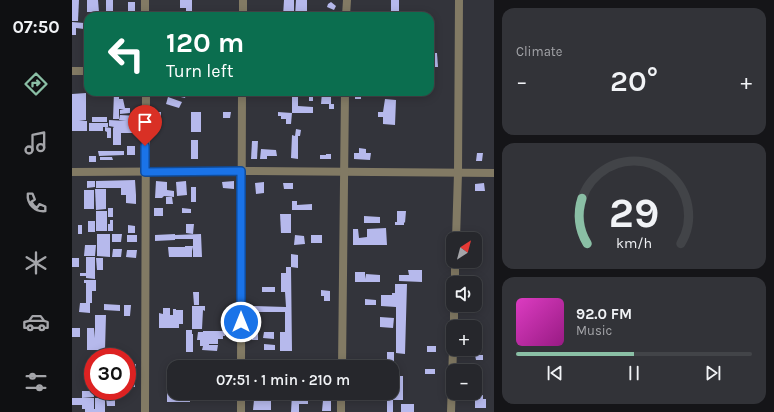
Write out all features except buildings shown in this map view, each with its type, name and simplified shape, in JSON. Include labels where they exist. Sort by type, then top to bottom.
[{"type":"street","points":[[145,0],[145,12]]},
{"type":"street","points":[[243,0],[243,12]]},
{"type":"street","points":[[346,12],[347,0]]},
{"type":"street","points":[[456,232],[459,0]]},
{"type":"street","points":[[72,71],[84,71]]},
{"type":"street","points":[[145,412],[146,96]]},
{"type":"street","points":[[241,360],[242,96]]},
{"type":"street","points":[[342,360],[345,96]]},
{"type":"street","points":[[72,172],[241,171],[494,173]]},
{"type":"street","points":[[451,412],[453,356]]},
{"type":"street","points":[[241,400],[241,412]]},
{"type":"street","points":[[341,400],[341,412]]},
{"type":"route","points":[[145,146],[145,172],[241,171],[241,322]]}]
